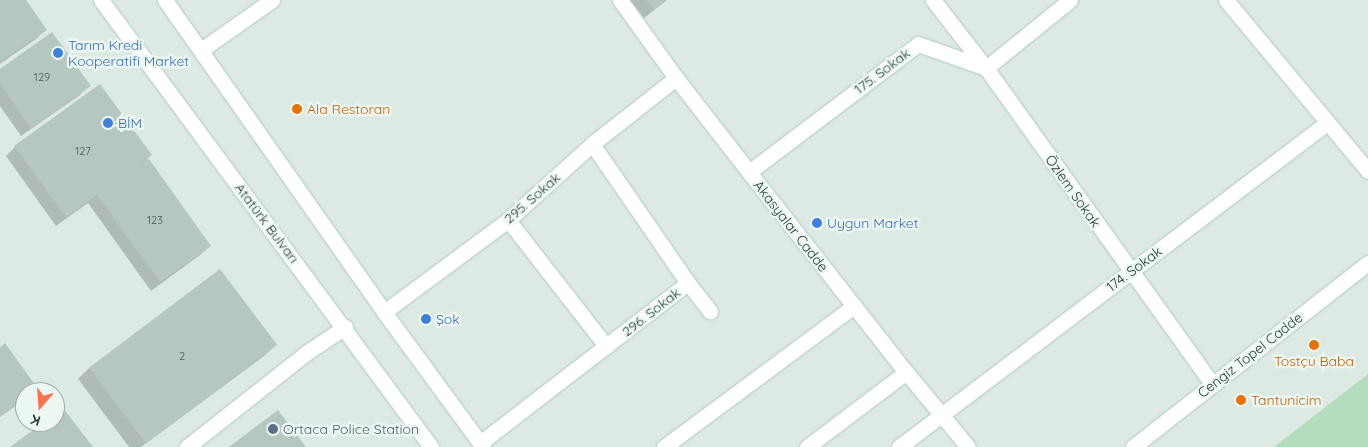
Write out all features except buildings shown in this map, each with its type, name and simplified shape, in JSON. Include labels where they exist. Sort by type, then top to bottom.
[{"type":"street","name":"Atatürk Bulvarı","points":[[101,0],[345,327],[431,447]]},
{"type":"street","points":[[165,0],[384,312],[482,445]]},
{"type":"street","points":[[201,50],[272,0]]},
{"type":"street","name":"Akasyalar Cadde","points":[[620,0],[676,78],[749,172],[906,372],[968,447]]},
{"type":"street","name":"Özlem Sokak","points":[[933,0],[986,68],[1130,272],[1212,384]]},
{"type":"street","points":[[986,68],[1070,0]]},
{"type":"street","points":[[1226,0],[1368,172]]},
{"type":"street","name":"175. Sokak","points":[[749,172],[918,44],[986,68]]},
{"type":"street","name":"295. Sokak","points":[[384,312],[508,220],[592,144],[676,78]]},
{"type":"street","name":"174. Sokak","points":[[899,447],[1327,123]]},
{"type":"street","name":"296. Sokak","points":[[482,445],[688,283],[592,144]]},
{"type":"street","points":[[508,220],[606,346]]},
{"type":"street","name":"Cengiz Topel Cadde","points":[[1133,447],[1368,263]]},
{"type":"street","points":[[688,283],[710,311]]},
{"type":"street","points":[[664,447],[854,306]]},
{"type":"street","points":[[187,447],[306,354],[345,327]]},
{"type":"street","points":[[807,447],[906,372]]},
{"type":"green space","points":[[1368,374],[1368,447],[1274,447]]},
{"type":"place","name":"Tarım Kredi Kooperatifi Market","points":[[58,53]]},
{"type":"place","name":"Ala Restoran","points":[[297,109]]},
{"type":"place","name":"BİM","points":[[108,123]]},
{"type":"place","name":"Uygun Market","points":[[817,223]]},
{"type":"place","name":"Şok","points":[[426,319]]},
{"type":"place","name":"Tostçu Baba","points":[[1314,345]]},
{"type":"place","name":"Tantunicim","points":[[1241,400]]},
{"type":"place","name":"Ortaca Police Station","points":[[273,429]]}]
